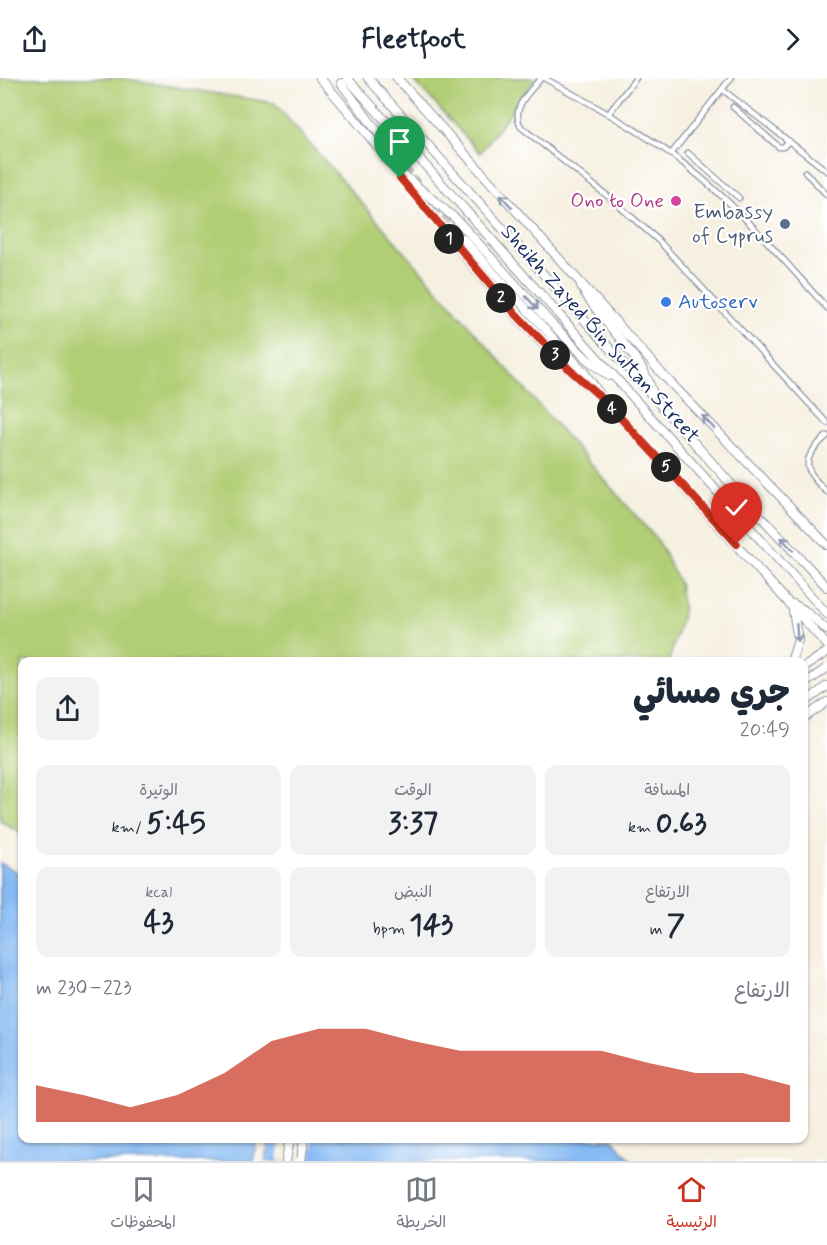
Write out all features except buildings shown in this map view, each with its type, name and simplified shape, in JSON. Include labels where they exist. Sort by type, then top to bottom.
[{"type":"highway","name":"Sheikh Zayed Bin Sultan Street","points":[[368,78],[653,397],[827,587]]},
{"type":"highway","name":"Sheikh Zayed Bin Sultan Street","points":[[344,81],[827,614]]},
{"type":"highway","points":[[344,81],[398,159]]},
{"type":"highway","points":[[386,160],[457,220],[575,348],[601,370],[615,378]]},
{"type":"highway","points":[[462,238],[584,372],[604,400]]},
{"type":"highway","points":[[581,286],[645,374],[653,397]]},
{"type":"main road","name":"Sheikh Zayed Bin Sultan Street","points":[[320,78],[434,221],[494,290],[570,370],[604,400],[827,645]]},
{"type":"main road","points":[[328,78],[334,94]]},
{"type":"main road","name":"Sheikh Zayed Bin Sultan Street","points":[[397,78],[581,286],[827,545]]},
{"type":"main road","points":[[821,538],[827,552]]},
{"type":"main road","points":[[792,604],[804,609],[826,629]]},
{"type":"main road","points":[[792,604],[798,640],[793,657]]},
{"type":"main road","points":[[808,664],[827,652]]},
{"type":"main road","points":[[808,664],[827,669]]},
{"type":"main road","points":[[808,681],[827,669]]},
{"type":"main road","points":[[808,700],[827,686]]},
{"type":"main road","points":[[808,715],[824,705],[827,696]]},
{"type":"main road","points":[[286,1161],[289,1143]]},
{"type":"main road","points":[[301,1161],[303,1143]]},
{"type":"street","points":[[827,308],[706,182],[671,154],[609,113],[542,78],[518,109],[517,117],[521,127],[610,198],[658,241],[827,423]]},
{"type":"street","points":[[609,113],[636,78]]},
{"type":"street","points":[[671,154],[731,78]]},
{"type":"street","points":[[723,90],[827,171]]},
{"type":"street","points":[[733,107],[778,147],[789,141]]},
{"type":"street","points":[[748,120],[755,115]]},
{"type":"street","points":[[688,153],[739,198]]},
{"type":"street","points":[[805,172],[827,195]]},
{"type":"street","points":[[706,182],[713,175]]},
{"type":"street","points":[[827,436],[810,453],[807,465],[812,478],[827,492]]},
{"type":"green space","points":[[0,78],[120,78],[274,103],[658,541],[679,583],[683,612],[670,657],[18,657],[18,832],[0,821]]},
{"type":"green space","points":[[412,78],[536,78],[480,153]]},
{"type":"water","points":[[0,863],[18,873],[18,1143],[256,1143],[253,1161],[0,1161]]},
{"type":"water","points":[[269,1143],[616,1143],[632,1161],[265,1161]]},
{"type":"pier","points":[[280,1143],[313,1143],[310,1161],[278,1161]]},
{"type":"tunnel","points":[[398,159],[420,186]]},
{"type":"tunnel","points":[[436,206],[462,238]]},
{"type":"place","name":"Ono to One","points":[[676,201]]},
{"type":"place","name":"Embassy of Cyprus","points":[[785,224]]},
{"type":"place","name":"Autoserv","points":[[666,302]]},
{"type":"route","points":[[400,178],[434,221],[513,311],[580,380],[604,400],[737,544]]}]
